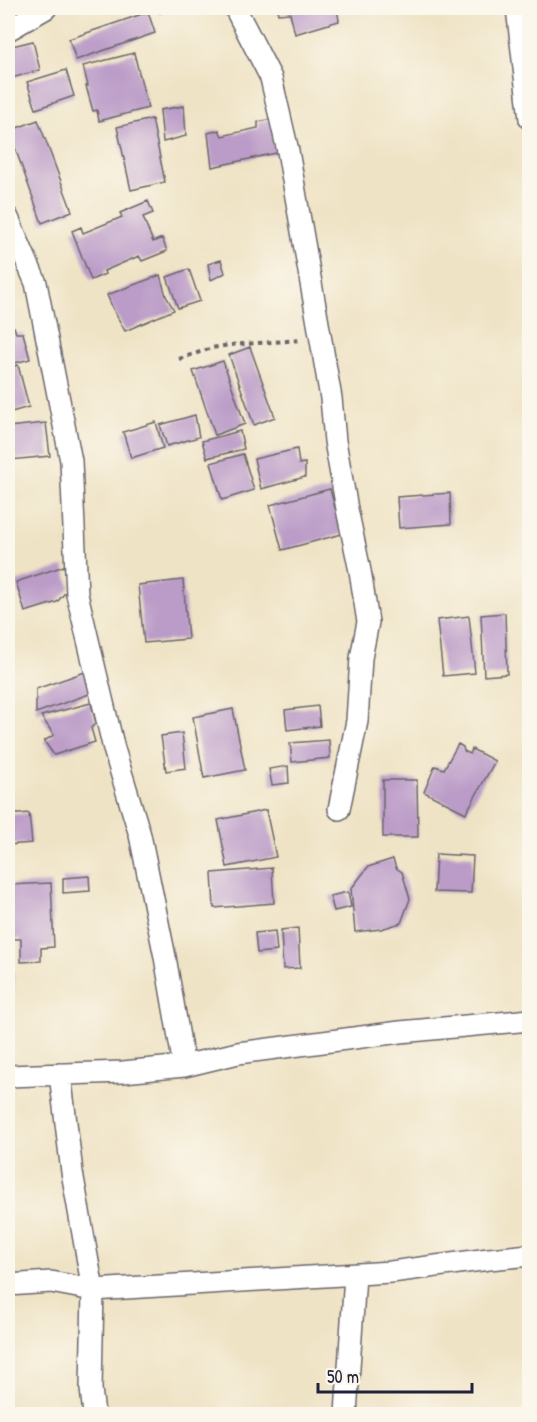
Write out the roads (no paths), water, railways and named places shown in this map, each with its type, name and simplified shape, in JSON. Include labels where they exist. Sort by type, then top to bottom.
[{"type":"street","points":[[8,30],[46,8]]},
{"type":"street","points":[[235,8],[271,78],[288,151],[331,398],[335,441],[368,622],[362,658],[357,721],[339,809]]},
{"type":"street","points":[[517,8],[530,119]]},
{"type":"street","points":[[8,218],[36,284],[71,461],[77,594],[114,749],[140,835],[184,1066]]},
{"type":"street","points":[[8,1076],[123,1072],[184,1066],[238,1053],[400,1032],[530,1020]]},
{"type":"street","points":[[60,1074],[72,1172],[93,1290],[91,1389],[94,1414]]},
{"type":"street","points":[[8,1285],[51,1282],[93,1290],[355,1275],[530,1255]]},
{"type":"street","points":[[346,1414],[355,1275]]}]
